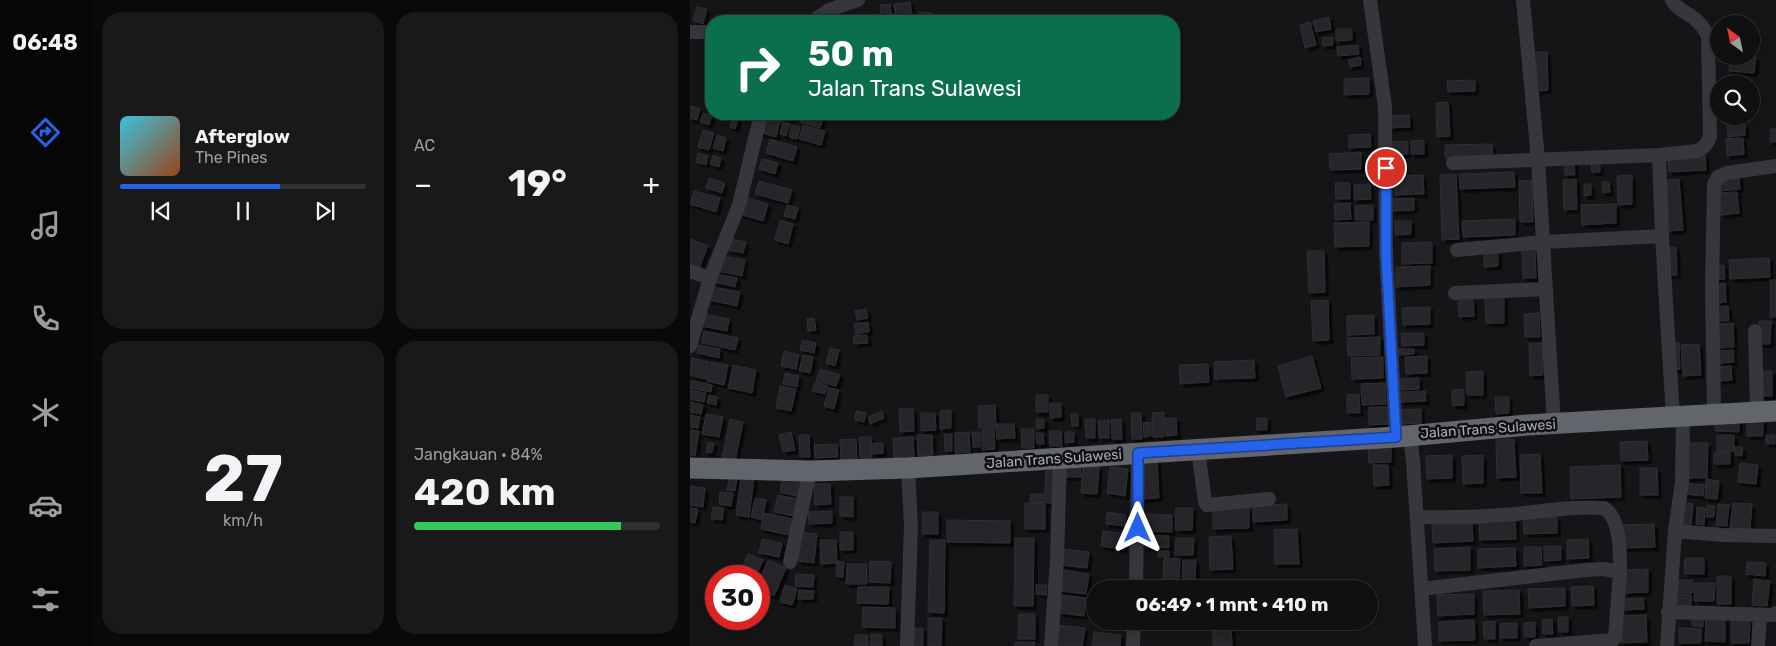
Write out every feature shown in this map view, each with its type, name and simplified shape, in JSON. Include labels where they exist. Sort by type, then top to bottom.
[{"type":"highway","name":"Jalan Trans Sulawesi","points":[[690,468],[810,471],[908,468],[1403,436],[1714,413],[1766,412]]},
{"type":"street","points":[[822,15],[829,10],[858,0]]},
{"type":"street","points":[[1370,0],[1385,106],[1386,254],[1403,436],[1417,517],[1425,646]]},
{"type":"street","points":[[1523,0],[1544,242],[1554,424]]},
{"type":"street","points":[[1453,163],[1659,155],[1696,151],[1705,147],[1710,136],[1708,36],[1702,25],[1678,8],[1672,0]]},
{"type":"street","points":[[690,32],[705,32]]},
{"type":"street","points":[[690,346],[710,278],[739,205],[760,120]]},
{"type":"street","points":[[1659,155],[1662,236],[1682,482],[1675,531],[1667,646]]},
{"type":"street","points":[[1714,413],[1712,288],[1714,184],[1718,177],[1727,172],[1776,166]]},
{"type":"street","points":[[1457,250],[1544,242],[1662,236]]},
{"type":"street","points":[[690,271],[710,278]]},
{"type":"street","points":[[1456,293],[1546,289]]},
{"type":"street","points":[[1756,331],[1766,412]]},
{"type":"street","points":[[1198,449],[1207,505],[1269,499]]},
{"type":"street","points":[[1136,580],[1138,453]]},
{"type":"street","points":[[1050,646],[1057,560],[1060,458]]},
{"type":"street","points":[[907,646],[911,525],[908,468]]},
{"type":"street","points":[[790,562],[810,471]]},
{"type":"street","points":[[1417,517],[1452,518],[1515,514],[1560,508],[1604,508],[1611,514],[1620,548],[1615,637],[1613,640],[1536,646]]},
{"type":"street","points":[[1675,531],[1723,535],[1776,536]]},
{"type":"street","points":[[1421,589],[1586,570],[1604,569],[1620,572]]},
{"type":"street","points":[[1668,612],[1774,615],[1776,613]]},
{"type":"street","points":[[1758,646],[1760,614]]},
{"type":"street","points":[[1133,646],[1134,630]]},
{"type":"building","points":[[910,2],[912,15],[895,15],[894,4]]},
{"type":"building","points":[[890,4],[891,15],[881,15],[880,5]]},
{"type":"building","points":[[697,7],[707,9],[703,24],[693,21]]},
{"type":"building","points":[[919,12],[933,13],[933,15],[919,15]]},
{"type":"building","points":[[1329,17],[1331,29],[1316,32],[1313,21]]},
{"type":"building","points":[[1310,22],[1316,45],[1305,48],[1300,25]]},
{"type":"building","points":[[1336,29],[1352,29],[1352,40],[1336,41]]},
{"type":"building","points":[[1332,37],[1333,45],[1323,46],[1322,38]]},
{"type":"building","points":[[1358,45],[1359,54],[1338,56],[1337,47]]},
{"type":"building","points":[[1536,52],[1547,52],[1548,90],[1537,91]]},
{"type":"building","points":[[1360,57],[1361,65],[1350,67],[1348,60]]},
{"type":"building","points":[[1729,65],[1755,65],[1754,73],[1729,71]]},
{"type":"building","points":[[1369,78],[1369,94],[1344,95],[1344,79]]},
{"type":"building","points":[[1475,80],[1475,91],[1448,92],[1447,81]]},
{"type":"building","points":[[1448,102],[1450,136],[1437,137],[1436,103]]},
{"type":"building","points":[[690,106],[700,109],[697,120],[690,118]]},
{"type":"building","points":[[703,113],[705,113],[705,120],[710,120],[709,125],[700,122]]},
{"type":"building","points":[[1409,115],[1410,127],[1389,128],[1388,116]]},
{"type":"building","points":[[732,120],[738,120],[735,129],[730,127]]},
{"type":"building","points":[[761,120],[780,121],[776,137],[758,132]]},
{"type":"building","points":[[802,120],[822,120],[820,128],[801,122]]},
{"type":"building","points":[[783,122],[790,124],[786,136],[780,134]]},
{"type":"building","points":[[792,125],[800,127],[797,139],[789,137]]},
{"type":"building","points":[[803,125],[825,131],[821,145],[799,139]]},
{"type":"building","points":[[1727,125],[1745,125],[1745,135],[1728,137]]},
{"type":"building","points":[[1770,129],[1776,129],[1776,142],[1770,142]]},
{"type":"building","points":[[703,130],[714,133],[709,150],[698,147]]},
{"type":"building","points":[[1370,134],[1371,147],[1349,148],[1349,135]]},
{"type":"building","points":[[717,135],[726,138],[723,151],[713,148]]},
{"type":"building","points":[[1743,138],[1744,154],[1727,156],[1726,139]]},
{"type":"building","points":[[770,139],[797,147],[793,161],[766,153]]},
{"type":"building","points":[[1424,140],[1424,154],[1411,154],[1411,141]]},
{"type":"building","points":[[1408,141],[1408,154],[1391,155],[1390,142]]},
{"type":"building","points":[[1492,144],[1493,156],[1445,158],[1445,145]]},
{"type":"building","points":[[1361,152],[1361,169],[1330,170],[1329,154]]},
{"type":"building","points":[[698,153],[708,156],[706,165],[696,162]]},
{"type":"building","points":[[713,155],[721,158],[719,167],[710,164]]},
{"type":"building","points":[[1705,155],[1706,170],[1669,172],[1668,157]]},
{"type":"building","points":[[762,159],[778,163],[775,174],[759,169]]},
{"type":"building","points":[[1564,162],[1574,162],[1575,175],[1565,175]]},
{"type":"building","points":[[1600,164],[1600,172],[1592,172],[1591,165]]},
{"type":"building","points":[[1514,172],[1515,187],[1460,189],[1459,174]]},
{"type":"building","points":[[1456,174],[1459,239],[1442,240],[1440,175]]},
{"type":"building","points":[[1423,175],[1424,194],[1395,195],[1394,176]]},
{"type":"building","points":[[1632,175],[1632,204],[1618,205],[1617,176]]},
{"type":"building","points":[[1739,176],[1740,189],[1720,191],[1719,177]]},
{"type":"building","points":[[709,178],[725,183],[722,193],[706,188]]},
{"type":"building","points":[[1576,179],[1577,209],[1564,210],[1563,180]]},
{"type":"building","points":[[1679,179],[1683,230],[1669,231],[1666,180]]},
{"type":"building","points":[[1532,180],[1533,222],[1520,222],[1519,181]]},
{"type":"building","points":[[759,181],[792,190],[788,203],[755,194]]},
{"type":"building","points":[[1602,182],[1609,182],[1610,192],[1603,193]]},
{"type":"building","points":[[1335,183],[1350,183],[1350,199],[1336,199]]},
{"type":"building","points":[[1370,184],[1371,199],[1354,200],[1354,185]]},
{"type":"building","points":[[1584,184],[1591,184],[1591,195],[1584,196]]},
{"type":"building","points":[[694,191],[720,198],[716,212],[690,204]]},
{"type":"building","points":[[1737,192],[1739,213],[1721,215],[1719,193]]},
{"type":"building","points":[[744,197],[768,204],[763,221],[739,214]]},
{"type":"building","points":[[1414,198],[1414,210],[1392,211],[1392,199]]},
{"type":"building","points":[[1350,203],[1351,219],[1335,220],[1334,204]]},
{"type":"building","points":[[1616,204],[1616,223],[1582,225],[1581,205]]},
{"type":"building","points":[[787,205],[798,208],[795,219],[784,216]]},
{"type":"building","points":[[1373,205],[1373,220],[1355,220],[1355,206]]},
{"type":"building","points":[[1515,219],[1515,235],[1463,237],[1462,221]]},
{"type":"building","points":[[780,220],[793,224],[788,244],[775,240]]},
{"type":"building","points":[[1395,221],[1411,221],[1411,234],[1395,235]]},
{"type":"building","points":[[1369,222],[1369,246],[1335,247],[1334,223]]},
{"type":"building","points":[[690,239],[708,246],[699,268],[690,264]]},
{"type":"building","points":[[731,239],[746,242],[743,253],[728,250]]},
{"type":"building","points":[[1432,242],[1432,263],[1402,264],[1402,243]]},
{"type":"building","points":[[1676,247],[1677,275],[1665,275],[1663,248]]},
{"type":"building","points":[[1522,250],[1535,250],[1536,278],[1523,278]]},
{"type":"building","points":[[1307,251],[1324,251],[1325,292],[1309,293]]},
{"type":"building","points":[[1498,251],[1498,266],[1484,267],[1484,252]]},
{"type":"building","points":[[722,256],[745,260],[742,276],[718,271]]},
{"type":"building","points":[[1769,258],[1770,277],[1730,279],[1729,260]]},
{"type":"building","points":[[1724,265],[1725,279],[1715,280],[1714,266]]},
{"type":"building","points":[[1430,266],[1430,285],[1396,287],[1396,267]]},
{"type":"building","points":[[716,274],[737,278],[735,287],[714,282]]},
{"type":"building","points":[[1770,280],[1776,280],[1776,317],[1770,317]]},
{"type":"building","points":[[1725,283],[1726,302],[1717,303],[1716,284]]},
{"type":"building","points":[[712,287],[740,292],[737,306],[709,300]]},
{"type":"building","points":[[1504,296],[1504,323],[1486,323],[1485,297]]},
{"type":"building","points":[[1328,300],[1329,340],[1313,341],[1311,301]]},
{"type":"building","points":[[1473,300],[1474,316],[1459,317],[1458,301]]},
{"type":"building","points":[[1728,306],[1729,321],[1717,321],[1716,307]]},
{"type":"building","points":[[1430,307],[1430,324],[1403,325],[1402,308]]},
{"type":"building","points":[[866,309],[868,318],[857,320],[855,311]]},
{"type":"building","points":[[1539,313],[1540,337],[1525,337],[1524,314]]},
{"type":"building","points":[[704,314],[729,319],[727,331],[701,326]]},
{"type":"building","points":[[1374,315],[1374,334],[1347,335],[1347,316]]},
{"type":"building","points":[[814,318],[816,330],[808,331],[807,319]]},
{"type":"building","points":[[1759,321],[1771,321],[1770,344],[1758,344]]},
{"type":"building","points":[[868,322],[869,332],[856,334],[854,324]]},
{"type":"building","points":[[1733,323],[1734,347],[1719,348],[1718,324]]},
{"type":"building","points":[[704,331],[738,338],[735,350],[702,343]]},
{"type":"building","points":[[1401,333],[1424,333],[1424,345],[1402,346]]},
{"type":"building","points":[[867,335],[868,343],[854,344],[853,336]]},
{"type":"building","points":[[1380,337],[1380,355],[1348,356],[1347,338]]},
{"type":"building","points":[[802,340],[816,343],[814,353],[800,350]]},
{"type":"building","points":[[1529,343],[1542,343],[1543,375],[1530,376]]},
{"type":"building","points":[[1670,343],[1679,343],[1680,369],[1672,370]]},
{"type":"building","points":[[1699,344],[1701,375],[1683,376],[1681,345]]},
{"type":"building","points":[[698,345],[720,349],[719,358],[697,353]]},
{"type":"building","points":[[830,348],[839,350],[835,366],[826,363]]},
{"type":"building","points":[[1398,349],[1414,349],[1414,354],[1398,355]]},
{"type":"building","points":[[1733,350],[1734,362],[1720,363],[1719,351]]},
{"type":"building","points":[[784,351],[799,355],[796,369],[781,366]]},
{"type":"building","points":[[803,355],[813,357],[810,373],[799,371]]},
{"type":"building","points":[[1312,356],[1321,388],[1286,397],[1278,366]]},
{"type":"building","points":[[1427,356],[1427,373],[1406,374],[1405,357]]},
{"type":"building","points":[[1383,357],[1383,378],[1352,379],[1351,358]]},
{"type":"building","points":[[692,358],[709,362],[706,379],[690,375]]},
{"type":"building","points":[[1254,360],[1255,378],[1215,379],[1214,362]]},
{"type":"building","points":[[711,362],[728,365],[724,385],[707,381]]},
{"type":"building","points":[[1208,364],[1209,382],[1180,384],[1179,365]]},
{"type":"building","points":[[733,365],[756,370],[752,393],[728,388]]},
{"type":"building","points":[[1731,366],[1732,380],[1719,381],[1718,367]]},
{"type":"building","points":[[820,369],[840,375],[836,386],[816,381]]},
{"type":"building","points":[[1483,371],[1483,395],[1467,395],[1466,372]]},
{"type":"building","points":[[1759,371],[1772,371],[1772,396],[1759,396]]},
{"type":"building","points":[[785,373],[799,376],[797,387],[783,384]]},
{"type":"building","points":[[1419,378],[1419,389],[1399,390],[1399,379]]},
{"type":"building","points":[[691,381],[712,385],[711,392],[690,388]]},
{"type":"building","points":[[815,382],[828,386],[825,394],[812,391]]},
{"type":"building","points":[[1385,383],[1386,404],[1362,405],[1361,384]]},
{"type":"building","points":[[780,386],[796,389],[791,411],[776,408]]},
{"type":"building","points":[[829,388],[839,390],[834,409],[824,406]]},
{"type":"building","points":[[1464,389],[1464,405],[1452,406],[1452,390]]},
{"type":"building","points":[[690,390],[706,393],[704,402],[690,399]]},
{"type":"building","points":[[1425,391],[1426,401],[1401,402],[1401,392]]},
{"type":"building","points":[[1359,394],[1360,413],[1347,413],[1347,395]]},
{"type":"building","points":[[709,395],[717,397],[716,405],[707,403]]},
{"type":"building","points":[[1036,395],[1048,395],[1048,412],[1036,412]]},
{"type":"building","points":[[1495,397],[1509,397],[1509,413],[1496,414]]},
{"type":"building","points":[[690,402],[703,405],[701,414],[690,412]]},
{"type":"building","points":[[1050,403],[1061,403],[1061,417],[1050,418]]},
{"type":"building","points":[[995,405],[996,428],[979,428],[978,406]]},
{"type":"building","points":[[1369,407],[1389,407],[1389,424],[1369,425]]},
{"type":"building","points":[[899,409],[913,409],[914,431],[900,432]]},
{"type":"building","points":[[1421,409],[1421,423],[1401,424],[1401,410]]},
{"type":"building","points":[[951,410],[951,428],[940,429],[940,411]]},
{"type":"building","points":[[856,411],[866,413],[864,422],[855,420]]},
{"type":"building","points":[[882,411],[884,418],[870,424],[868,417]]},
{"type":"building","points":[[1164,412],[1164,437],[1153,437],[1152,413]]},
{"type":"building","points":[[921,413],[935,413],[936,430],[921,431]]},
{"type":"building","points":[[1131,413],[1141,413],[1142,439],[1132,439]]},
{"type":"building","points":[[706,414],[723,417],[719,437],[702,434]]},
{"type":"building","points":[[1071,414],[1078,414],[1078,426],[1072,426]]},
{"type":"building","points":[[690,415],[700,417],[698,428],[690,427]]},
{"type":"building","points":[[1165,418],[1176,418],[1177,435],[1166,436]]},
{"type":"building","points":[[1256,418],[1267,418],[1267,430],[1257,430]]},
{"type":"building","points":[[1715,418],[1739,419],[1739,432],[1715,431]]},
{"type":"building","points":[[730,419],[743,422],[735,461],[722,458]]},
{"type":"building","points":[[1036,419],[1044,419],[1044,428],[1037,429]]},
{"type":"building","points":[[1085,419],[1095,419],[1095,438],[1086,438]]},
{"type":"building","points":[[1121,419],[1122,439],[1112,439],[1111,420]]},
{"type":"building","points":[[1109,420],[1109,438],[1099,438],[1098,421]]},
{"type":"building","points":[[1747,420],[1763,420],[1763,436],[1747,436]]},
{"type":"building","points":[[1151,422],[1151,436],[1144,437],[1143,423]]},
{"type":"building","points":[[996,424],[1014,424],[1015,438],[997,439]]},
{"type":"building","points":[[994,429],[995,449],[982,450],[982,430]]},
{"type":"building","points":[[1021,429],[1034,429],[1034,448],[1022,448]]},
{"type":"building","points":[[690,430],[699,431],[695,456],[690,455]]},
{"type":"building","points":[[1049,431],[1061,431],[1062,446],[1050,446]]},
{"type":"building","points":[[791,432],[795,450],[783,452],[779,435]]},
{"type":"building","points":[[969,432],[970,452],[955,453],[955,433]]},
{"type":"building","points":[[972,432],[980,432],[980,447],[973,447]]},
{"type":"building","points":[[1065,432],[1074,432],[1074,442],[1065,443]]},
{"type":"building","points":[[1036,433],[1043,433],[1044,444],[1037,444]]},
{"type":"building","points":[[944,434],[952,434],[952,451],[945,451]]},
{"type":"building","points":[[799,435],[809,435],[810,457],[800,457]]},
{"type":"building","points":[[917,435],[932,435],[933,455],[918,456]]},
{"type":"building","points":[[1717,435],[1734,435],[1734,451],[1717,451]]},
{"type":"building","points":[[1766,435],[1775,435],[1775,444],[1766,444]]},
{"type":"building","points":[[859,437],[871,437],[872,458],[860,458]]},
{"type":"building","points":[[913,437],[914,458],[894,458],[893,438]]},
{"type":"building","points":[[856,439],[857,460],[841,460],[840,440]]},
{"type":"building","points":[[1514,439],[1516,477],[1497,478],[1496,440]]},
{"type":"building","points":[[1647,441],[1648,460],[1621,461],[1620,442]]},
{"type":"building","points":[[708,442],[714,443],[712,453],[706,452]]},
{"type":"building","points":[[873,443],[883,443],[883,453],[873,454]]},
{"type":"building","points":[[1687,443],[1708,443],[1707,478],[1687,478]]},
{"type":"building","points":[[837,444],[838,457],[815,458],[814,445]]},
{"type":"building","points":[[1391,445],[1391,462],[1369,463],[1368,446]]},
{"type":"building","points":[[1735,447],[1743,447],[1742,456],[1735,455]]},
{"type":"building","points":[[1714,452],[1730,452],[1730,464],[1714,464]]},
{"type":"building","points":[[1540,454],[1542,493],[1521,493],[1520,455]]},
{"type":"building","points":[[1452,455],[1452,478],[1427,479],[1426,456]]},
{"type":"building","points":[[1483,455],[1483,483],[1463,484],[1462,456]]},
{"type":"building","points":[[1157,460],[1159,498],[1141,499],[1140,461]]},
{"type":"building","points":[[1080,462],[1081,477],[1064,477],[1064,463]]},
{"type":"building","points":[[1740,463],[1758,465],[1756,484],[1738,482]]},
{"type":"building","points":[[1373,465],[1388,465],[1389,485],[1374,486]]},
{"type":"building","points":[[1620,465],[1621,497],[1571,499],[1570,467]]},
{"type":"building","points":[[1083,466],[1099,467],[1097,494],[1081,493]]},
{"type":"building","points":[[1110,467],[1128,469],[1125,496],[1107,493]]},
{"type":"building","points":[[1640,468],[1657,468],[1658,495],[1640,495]]},
{"type":"building","points":[[1046,471],[1053,471],[1052,503],[1030,502],[1030,494],[1045,494]]},
{"type":"building","points":[[784,473],[804,477],[800,497],[780,492]]},
{"type":"building","points":[[730,476],[737,478],[735,491],[727,490]]},
{"type":"building","points":[[741,477],[754,478],[749,517],[736,515]]},
{"type":"building","points":[[1706,479],[1719,481],[1717,499],[1705,498]]},
{"type":"building","points":[[1684,483],[1704,485],[1703,496],[1683,494]]},
{"type":"building","points":[[814,484],[830,484],[831,504],[815,505]]},
{"type":"building","points":[[690,486],[705,488],[703,507],[690,505]]},
{"type":"building","points":[[720,492],[733,493],[731,506],[719,504]]},
{"type":"building","points":[[778,495],[798,499],[794,516],[774,512]]},
{"type":"building","points":[[840,497],[853,497],[853,517],[840,516]]},
{"type":"building","points":[[755,498],[766,500],[762,520],[751,517]]},
{"type":"building","points":[[1025,503],[1045,504],[1045,529],[1025,529]]},
{"type":"building","points":[[1684,503],[1693,504],[1691,525],[1682,524]]},
{"type":"building","points":[[1733,503],[1752,504],[1750,530],[1730,528]]},
{"type":"building","points":[[1287,504],[1287,520],[1253,522],[1253,506]]},
{"type":"building","points":[[1718,504],[1729,505],[1727,526],[1716,525]]},
{"type":"building","points":[[1707,505],[1715,506],[1714,517],[1706,517]]},
{"type":"building","points":[[713,507],[724,508],[722,520],[711,519]]},
{"type":"building","points":[[1697,507],[1705,508],[1704,525],[1696,524]]},
{"type":"building","points":[[690,508],[698,509],[695,523],[690,522]]},
{"type":"building","points":[[1176,508],[1193,508],[1192,530],[1175,530]]},
{"type":"building","points":[[1249,508],[1249,528],[1213,529],[1213,509]]},
{"type":"building","points":[[832,511],[832,523],[809,524],[808,512]]},
{"type":"building","points":[[923,512],[938,512],[938,534],[922,534]]},
{"type":"building","points":[[1107,512],[1126,515],[1125,526],[1106,524]]},
{"type":"building","points":[[764,513],[793,519],[789,535],[761,529]]},
{"type":"building","points":[[1146,514],[1172,515],[1172,532],[1145,531]]},
{"type":"building","points":[[1557,517],[1557,533],[1524,534],[1523,518]]},
{"type":"building","points":[[1515,519],[1516,539],[1480,540],[1479,521]]},
{"type":"building","points":[[947,520],[1010,521],[1010,543],[947,542]]},
{"type":"building","points":[[1472,522],[1473,541],[1433,543],[1432,523]]},
{"type":"building","points":[[1654,524],[1655,547],[1624,548],[1623,525]]},
{"type":"building","points":[[1297,529],[1299,564],[1275,564],[1274,530]]},
{"type":"building","points":[[1103,531],[1125,534],[1123,549],[1101,546]]},
{"type":"building","points":[[800,532],[817,534],[814,563],[798,561]]},
{"type":"building","points":[[840,532],[853,532],[853,550],[840,550]]},
{"type":"building","points":[[1145,535],[1169,536],[1169,548],[1145,547]]},
{"type":"building","points":[[1231,536],[1233,569],[1210,570],[1209,537]]},
{"type":"building","points":[[1015,538],[1034,538],[1033,606],[1014,606]]},
{"type":"building","points":[[1176,538],[1194,538],[1193,555],[1175,555]]},
{"type":"building","points":[[762,539],[782,543],[779,557],[759,553]]},
{"type":"building","points":[[1588,539],[1589,558],[1567,559],[1567,540]]},
{"type":"building","points":[[820,540],[836,540],[837,563],[821,564]]},
{"type":"building","points":[[930,540],[945,540],[944,613],[928,612]]},
{"type":"building","points":[[1544,546],[1561,546],[1561,560],[1544,561]]},
{"type":"building","points":[[1470,547],[1470,570],[1435,571],[1434,549]]},
{"type":"building","points":[[1524,547],[1541,547],[1542,565],[1524,566]]},
{"type":"building","points":[[1515,548],[1516,566],[1478,568],[1478,549]]},
{"type":"building","points":[[1062,549],[1089,552],[1087,568],[1060,565]]},
{"type":"building","points":[[1158,551],[1169,551],[1169,557],[1158,557]]},
{"type":"building","points":[[748,554],[763,560],[761,565],[743,565]]},
{"type":"building","points":[[1164,558],[1180,559],[1179,580],[1163,580]]},
{"type":"building","points":[[1685,558],[1704,558],[1704,574],[1684,574]]},
{"type":"building","points":[[768,560],[786,568],[774,596],[770,594],[770,565],[766,565]]},
{"type":"building","points":[[1183,560],[1196,560],[1195,579],[1182,578]]},
{"type":"building","points":[[837,561],[844,562],[843,577],[836,576]]},
{"type":"building","points":[[870,561],[891,562],[890,583],[869,582]]},
{"type":"building","points":[[1747,562],[1766,563],[1765,576],[1746,574]]},
{"type":"building","points":[[847,564],[867,564],[867,584],[846,584]]},
{"type":"building","points":[[1648,569],[1648,592],[1624,593],[1623,570]]},
{"type":"building","points":[[1062,570],[1089,574],[1088,580],[1086,580],[1086,594],[1060,591]]},
{"type":"building","points":[[796,574],[814,575],[813,587],[795,586]]},
{"type":"building","points":[[1717,576],[1731,576],[1731,604],[1717,604]]},
{"type":"building","points":[[1754,579],[1770,581],[1767,606],[1752,605]]},
{"type":"building","points":[[1675,580],[1693,580],[1693,593],[1674,593]]},
{"type":"building","points":[[1695,583],[1715,583],[1714,601],[1694,601]]},
{"type":"building","points":[[785,585],[797,589],[792,605],[780,602]]},
{"type":"building","points":[[1036,585],[1047,585],[1046,595],[1036,594]]},
{"type":"building","points":[[1593,586],[1594,605],[1572,606],[1571,587]]},
{"type":"building","points":[[858,587],[889,587],[888,604],[857,603]]},
{"type":"building","points":[[1565,588],[1565,606],[1529,608],[1528,589]]},
{"type":"building","points":[[799,590],[814,591],[813,599],[798,599]]},
{"type":"building","points":[[1519,590],[1520,614],[1484,615],[1483,591]]},
{"type":"building","points":[[1474,594],[1474,614],[1438,616],[1437,595]]},
{"type":"building","points":[[1672,594],[1691,595],[1691,606],[1672,605]]},
{"type":"building","points":[[1062,595],[1086,598],[1084,616],[1060,613]]},
{"type":"building","points":[[1643,598],[1644,609],[1624,610],[1624,599]]},
{"type":"building","points":[[863,607],[895,608],[895,628],[862,627]]},
{"type":"building","points":[[1019,614],[1035,614],[1035,639],[1018,639]]},
{"type":"building","points":[[1646,615],[1647,642],[1621,643],[1620,616]]},
{"type":"building","points":[[1706,615],[1725,615],[1725,642],[1705,641]]},
{"type":"building","points":[[1558,617],[1568,617],[1568,632],[1559,632]]},
{"type":"building","points":[[928,618],[942,618],[941,646],[928,646]]},
{"type":"building","points":[[1692,618],[1703,618],[1703,627],[1692,626]]},
{"type":"building","points":[[1552,619],[1553,634],[1543,634],[1542,620]]},
{"type":"building","points":[[1474,620],[1475,640],[1439,641],[1439,622]]},
{"type":"building","points":[[1731,620],[1750,620],[1749,643],[1731,643]]},
{"type":"building","points":[[1495,621],[1495,639],[1484,639],[1483,622]]},
{"type":"building","points":[[1535,622],[1535,637],[1524,637],[1524,623]]},
{"type":"building","points":[[1517,623],[1517,638],[1500,638],[1500,624]]},
{"type":"building","points":[[1057,625],[1085,628],[1082,646],[1054,646]]},
{"type":"building","points":[[910,628],[923,628],[923,646],[910,646]]},
{"type":"building","points":[[1679,628],[1701,629],[1701,643],[1679,643]]},
{"type":"building","points":[[1213,630],[1231,630],[1232,646],[1213,646]]},
{"type":"building","points":[[1094,632],[1121,635],[1120,646],[1092,646]]},
{"type":"building","points":[[871,634],[882,635],[882,646],[870,646]]},
{"type":"building","points":[[855,635],[868,635],[868,646],[854,646]]},
{"type":"building","points":[[1015,642],[1035,642],[1034,646],[1015,646]]},
{"type":"route","points":[[1138,528],[1138,453],[1396,437],[1386,254],[1386,168]]}]
